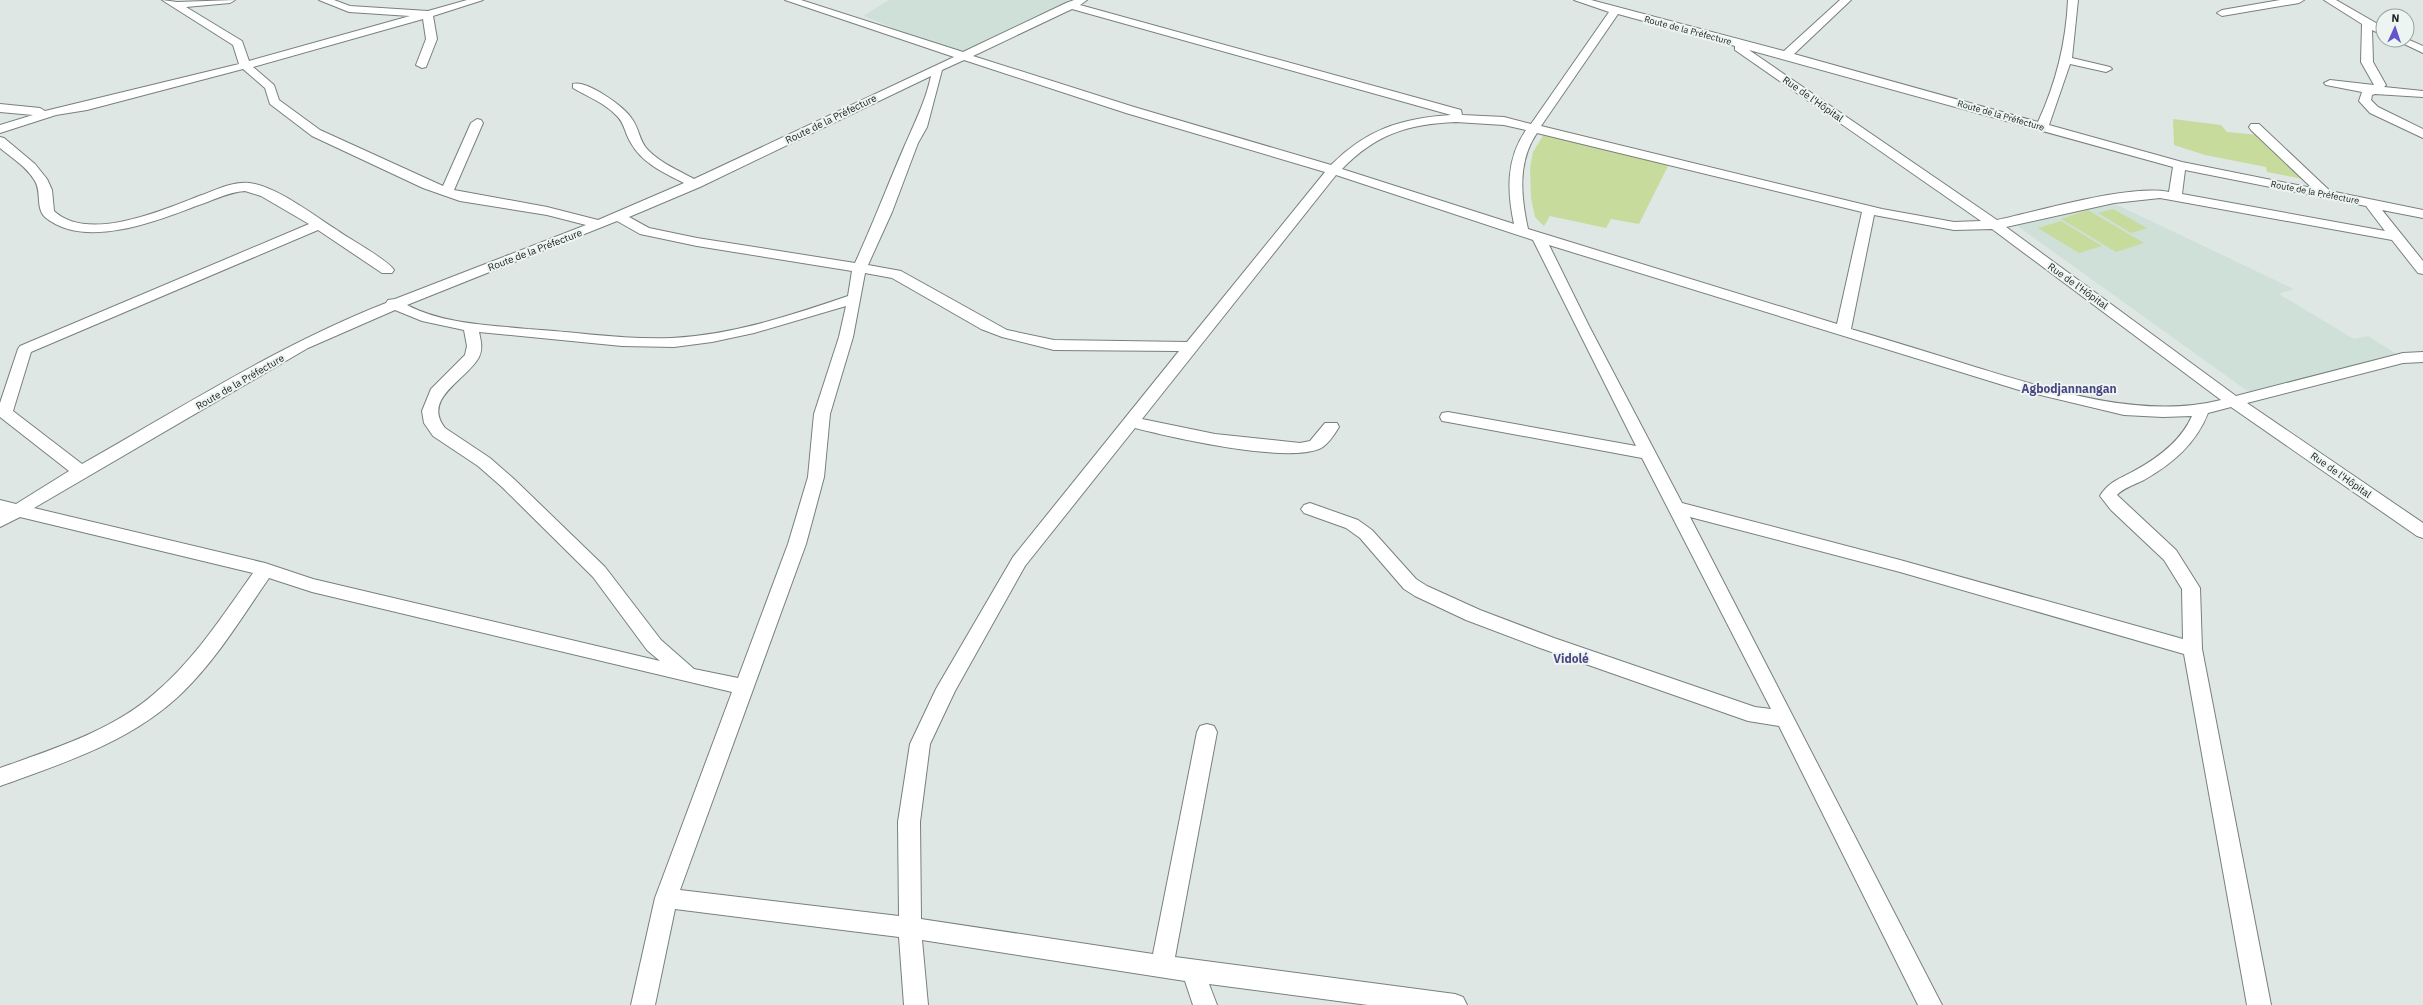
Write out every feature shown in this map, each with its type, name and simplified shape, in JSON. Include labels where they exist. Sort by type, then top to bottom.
[{"type":"street","points":[[167,0],[238,43],[246,65],[270,87],[274,102],[316,133],[413,178],[460,197],[547,212],[600,224]]},
{"type":"street","points":[[177,5],[230,0]]},
{"type":"street","points":[[324,0],[349,9],[428,14]]},
{"type":"street","points":[[0,129],[54,112],[87,106],[246,65],[478,0]]},
{"type":"street","points":[[790,0],[962,57],[1130,110],[1333,170],[1539,237],[2024,387],[2124,410],[2162,412],[2202,410],[2403,358],[2423,357]]},
{"type":"street","name":"Route de la Préfecture","points":[[1581,0],[1615,11],[1730,42],[1786,55],[2180,165],[2423,214]]},
{"type":"street","points":[[1786,55],[1846,0]]},
{"type":"street","points":[[2042,126],[2055,98],[2066,60],[2073,0]]},
{"type":"street","points":[[2222,12],[2299,0]]},
{"type":"street","points":[[2329,0],[2375,28]]},
{"type":"street","points":[[1076,3],[1474,118],[1533,128],[1869,210],[1954,226],[1995,225],[2114,199],[2160,194],[2175,195],[2396,237]]},
{"type":"street","name":"Route de la Préfecture","points":[[0,521],[81,472],[303,345],[393,303],[619,217],[695,184],[1076,3]]},
{"type":"street","points":[[1522,231],[1515,200],[1516,161],[1533,128],[1615,11]]},
{"type":"street","points":[[422,65],[430,45],[432,32],[428,20],[428,14]]},
{"type":"street","points":[[2367,24],[2367,62],[2380,85],[2367,93],[2365,97],[2369,106],[2423,134]]},
{"type":"street","name":"Rue de l'Hôpital","points":[[1730,42],[1995,225],[2234,402],[2423,532]]},
{"type":"street","points":[[2066,60],[2106,69]]},
{"type":"street","points":[[643,1005],[666,898],[797,544],[814,485],[822,414],[855,298],[859,269],[885,212],[912,143],[921,127],[936,78],[937,68]]},
{"type":"street","points":[[2330,83],[2374,90],[2423,94]]},
{"type":"street","points":[[577,86],[612,106],[626,118],[636,143],[646,154],[662,167],[695,184]]},
{"type":"street","points":[[1,112],[54,112]]},
{"type":"street","points":[[916,1005],[910,928],[909,822],[920,744],[946,689],[1019,562],[1189,347],[1347,154],[1384,132],[1405,123],[1443,118],[1474,118]]},
{"type":"street","points":[[447,191],[477,123]]},
{"type":"street","points":[[2255,127],[2325,194]]},
{"type":"street","points":[[0,141],[37,174],[45,186],[45,206],[52,216],[71,226],[90,228],[119,225],[164,214],[233,189],[246,187],[266,193],[387,270]]},
{"type":"street","points":[[2175,195],[2180,165]]},
{"type":"street","points":[[2369,202],[2423,270]]},
{"type":"street","points":[[1843,330],[1869,210]]},
{"type":"street","points":[[619,217],[645,231],[747,252],[896,274],[972,319],[1018,337],[1054,345],[1189,347]]},
{"type":"street","points":[[81,472],[5,413],[4,403],[26,349],[318,225]]},
{"type":"street","points":[[1539,237],[1674,506],[1785,719],[1930,1005]]},
{"type":"street","points":[[393,303],[410,313],[471,327],[645,343],[691,341],[735,334],[855,298]]},
{"type":"street","points":[[471,327],[474,346],[472,356],[438,389],[430,412],[432,423],[438,432],[484,462],[508,482],[599,572],[654,645],[689,676]]},
{"type":"street","points":[[2202,410],[2198,422],[2189,437],[2156,466],[2113,489],[2108,496],[2170,555],[2185,576],[2191,588],[2193,649],[2259,1005]]},
{"type":"street","points":[[1448,417],[1648,454]]},
{"type":"street","points":[[1130,421],[1171,432],[1209,438],[1300,448],[1315,445],[1331,427]]},
{"type":"street","points":[[0,506],[265,570],[312,585],[689,676],[744,687]]},
{"type":"street","points":[[1674,506],[1900,566],[2193,649]]},
{"type":"street","points":[[1310,509],[1352,524],[1366,534],[1410,584],[1421,591],[1473,615],[1755,715],[1785,719]]},
{"type":"street","points":[[0,777],[72,750],[115,730],[161,701],[200,660],[265,570]]},
{"type":"street","points":[[1162,966],[1207,732]]},
{"type":"street","points":[[666,898],[910,928],[1193,971],[1455,1005]]},
{"type":"street","points":[[1193,971],[1205,1005]]},
{"type":"shaded area","points":[[889,0],[1071,0],[960,55],[863,16]]},
{"type":"shaded area","points":[[2113,203],[2294,289],[2279,294],[2354,339],[2368,336],[2397,354],[2250,393],[2016,225]]},
{"type":"green space","points":[[2173,119],[2221,125],[2227,132],[2259,135],[2303,179],[2267,172],[2266,167],[2205,155],[2174,145]]},
{"type":"green space","points":[[1544,134],[1669,164],[1639,224],[1611,219],[1606,228],[1550,216],[1544,226],[1535,217],[1531,198],[1530,168],[1533,152]]},
{"type":"green space","points":[[2113,209],[2147,228],[2131,233],[2098,213]]},
{"type":"green space","points":[[2088,210],[2144,243],[2116,252],[2061,219]]},
{"type":"green space","points":[[2061,221],[2102,246],[2079,253],[2038,228]]},
{"type":"district","name":"Agbodjannangan","points":[[2069,388]]},
{"type":"district","name":"Vidolé","points":[[1571,658]]}]
